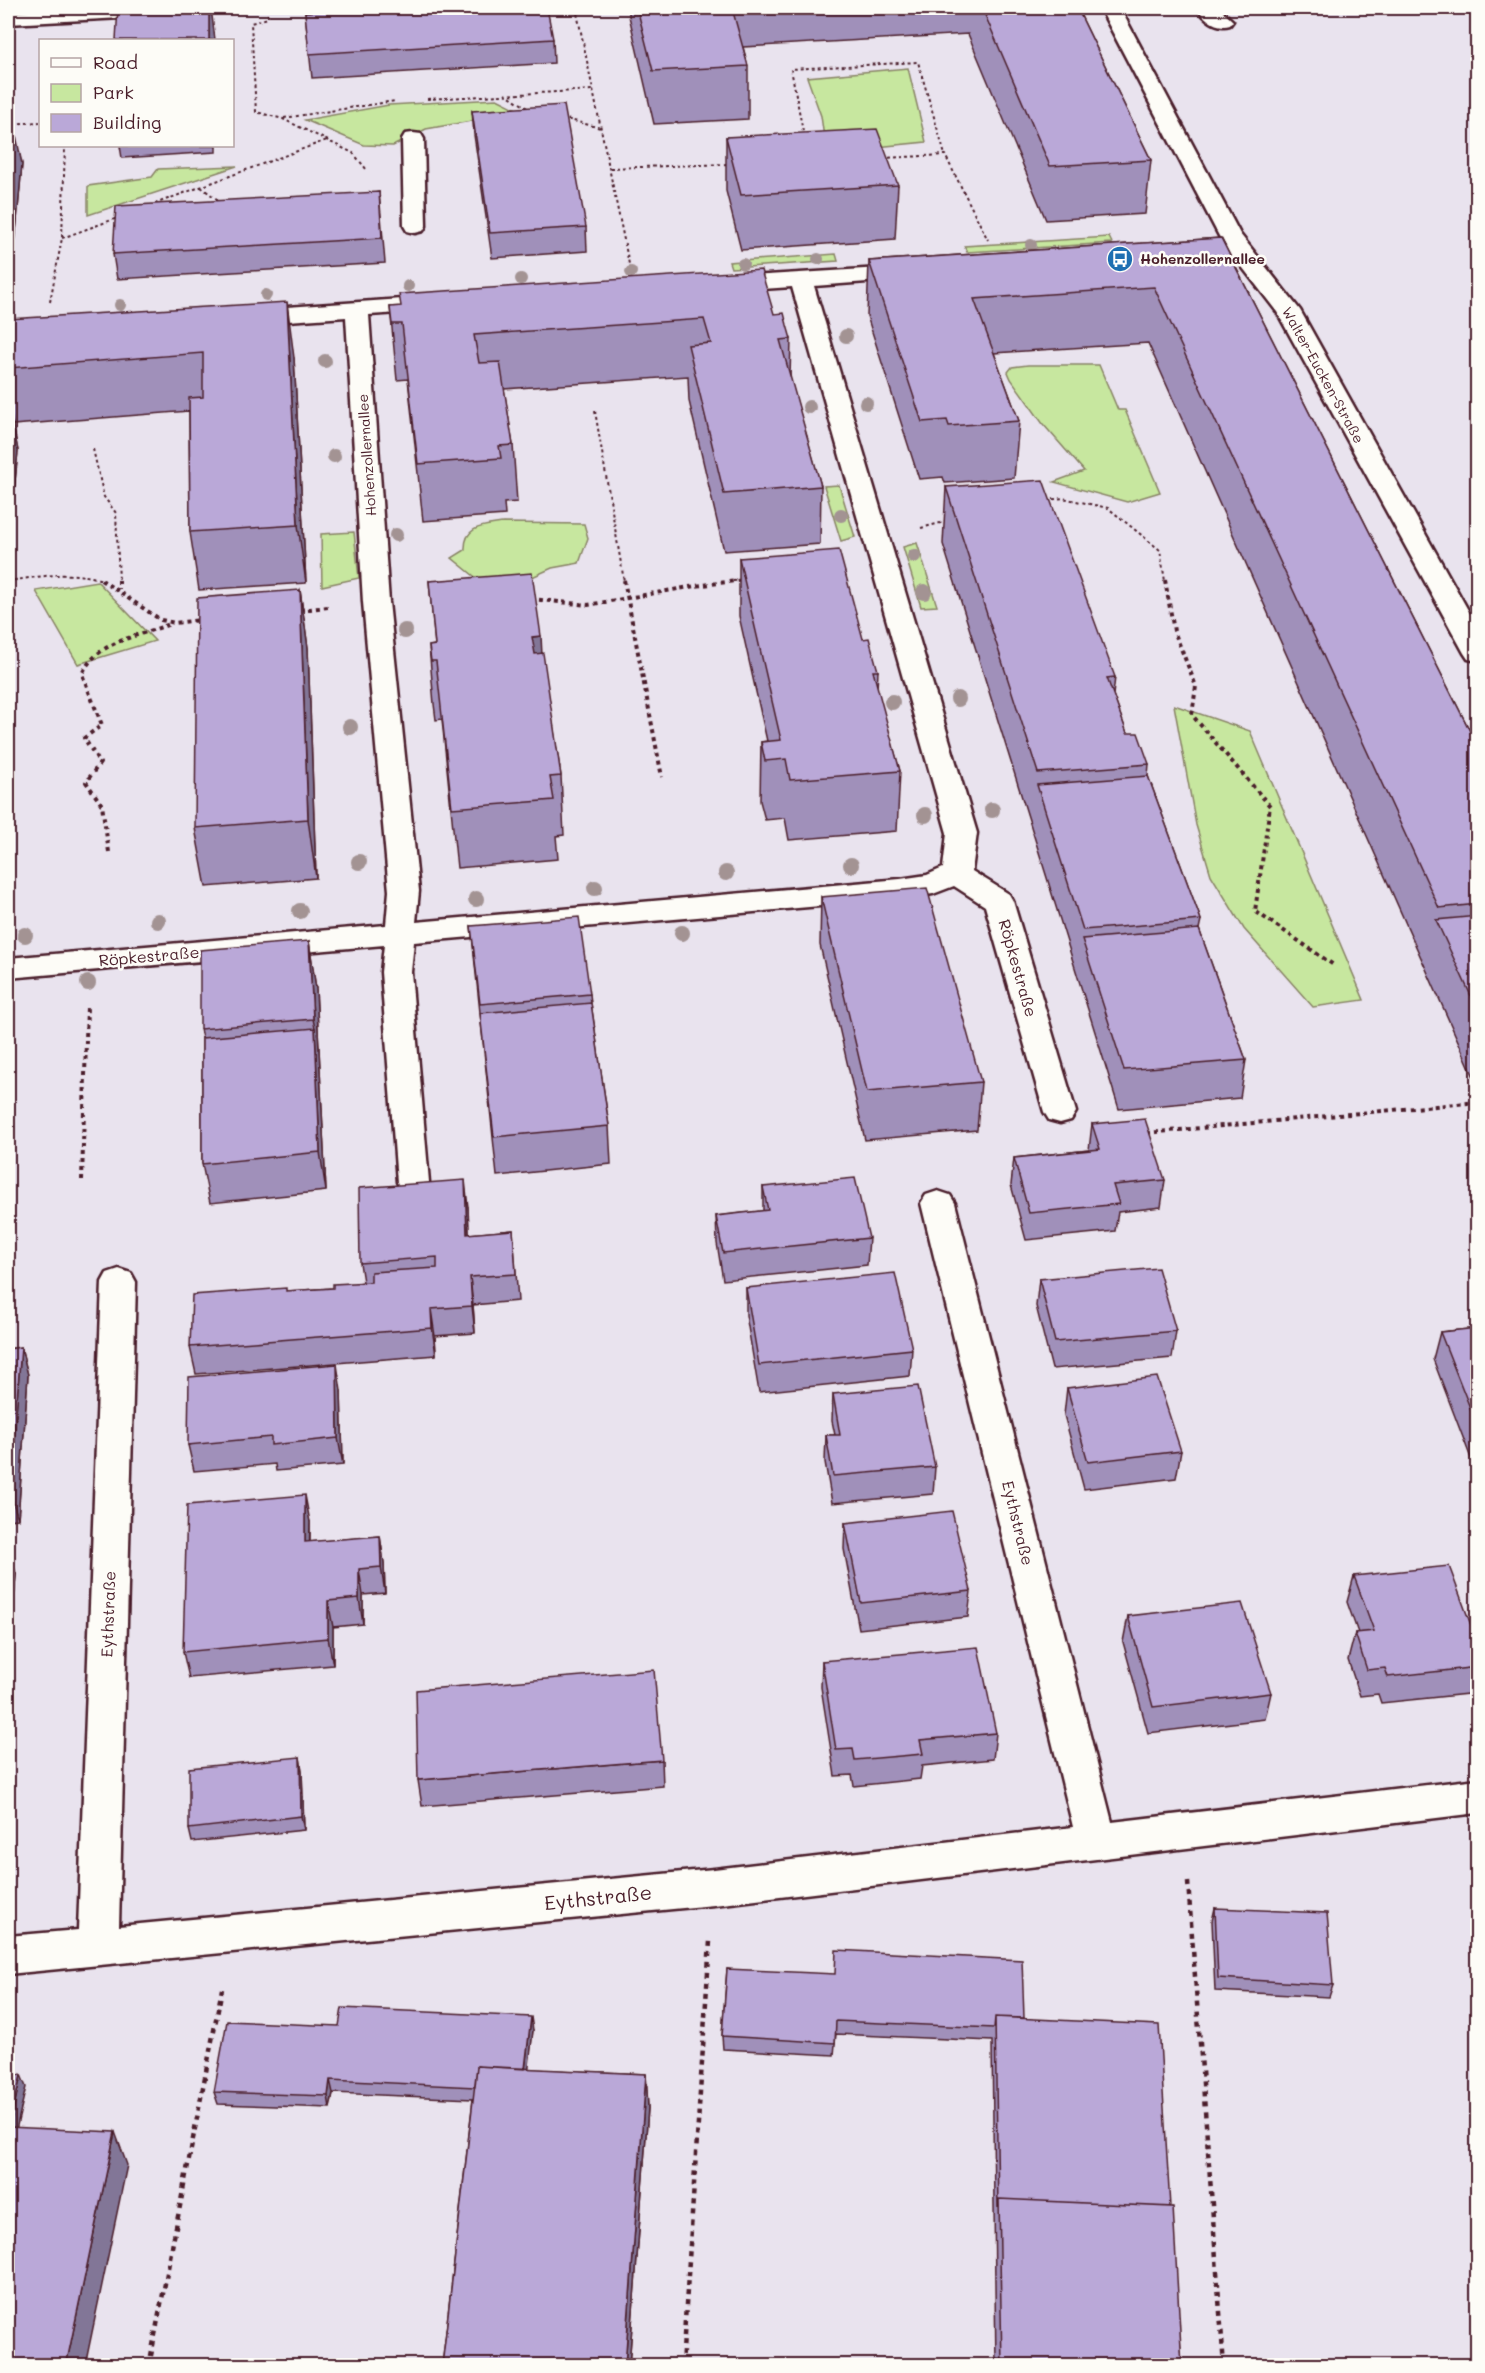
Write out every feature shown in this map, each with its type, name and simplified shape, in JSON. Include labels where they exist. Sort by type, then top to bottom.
[{"type":"street","points":[[8,18],[198,8]]},
{"type":"street","name":"Walter-Eucken-Straße","points":[[1110,8],[1230,236],[1288,310],[1478,653]]},
{"type":"street","points":[[1207,8],[1223,21]]},
{"type":"street","points":[[413,139],[415,226]]},
{"type":"street","points":[[1162,257],[1242,252]]},
{"type":"street","points":[[698,287],[936,272]]},
{"type":"street","points":[[801,280],[962,832],[960,862],[956,874]]},
{"type":"street","points":[[221,318],[463,302]]},
{"type":"street","name":"Hohenzollernallee","points":[[357,309],[376,602]]},
{"type":"street","points":[[376,602],[404,891],[396,972],[413,1182]]},
{"type":"street","name":"Röpkestraße","points":[[8,968],[900,889],[933,884],[956,874],[998,901],[1060,1112]]},
{"type":"street","name":"Eythstraße","points":[[939,1203],[1097,1842]]},
{"type":"street","name":"Eythstraße","points":[[98,1945],[119,1282]]},
{"type":"street","name":"Eythstraße","points":[[8,1955],[714,1887],[1478,1796]]},
{"type":"path","points":[[268,8],[268,18],[251,23],[256,112],[283,118],[353,153],[415,226]]},
{"type":"path","points":[[576,8],[629,264]]},
{"type":"path","points":[[804,138],[791,69],[918,62],[945,155],[988,240]]},
{"type":"path","points":[[417,99],[594,90]]},
{"type":"path","points":[[505,93],[532,111]]},
{"type":"path","points":[[283,118],[405,100]]},
{"type":"path","points":[[555,117],[602,128]]},
{"type":"path","points":[[8,124],[39,122]]},
{"type":"path","points":[[147,207],[327,140]]},
{"type":"path","points":[[50,302],[62,238],[65,147]]},
{"type":"path","points":[[877,158],[945,155]]},
{"type":"path","points":[[610,168],[738,164]]},
{"type":"path","points":[[201,187],[225,205]]},
{"type":"path","points":[[62,238],[126,214]]},
{"type":"path","points":[[595,411],[627,598],[662,777]]},
{"type":"path","points":[[93,449],[104,497],[116,513],[119,589]]},
{"type":"path","points":[[8,581],[43,577],[92,576],[119,589],[144,611],[172,623]]},
{"type":"path","points":[[297,610],[376,602]]},
{"type":"path","points":[[109,852],[102,805],[86,782],[100,763],[84,738],[102,725],[82,674],[91,658],[116,644],[149,634],[172,623],[206,620]]},
{"type":"path","points":[[1192,715],[1270,806],[1255,911],[1335,966]]},
{"type":"path","points":[[82,1180],[88,999]]},
{"type":"path","points":[[1136,1134],[1478,1102]]},
{"type":"path","points":[[1184,1830],[1224,2366]]},
{"type":"path","points":[[682,2366],[714,1887]]},
{"type":"path","points":[[148,2366],[232,1934]]},
{"type":"green space","points":[[908,68],[926,142],[826,152],[821,116],[807,77]]},
{"type":"green space","points":[[497,99],[523,112],[426,129],[393,146],[364,145],[305,120],[389,105]]},
{"type":"green space","points":[[237,166],[88,215],[88,186],[152,177],[158,169]]},
{"type":"green space","points":[[1109,237],[1112,243],[967,252],[964,246]]},
{"type":"green space","points":[[836,254],[838,261],[731,268],[729,262]]},
{"type":"green space","points":[[1099,365],[1118,410],[1125,410],[1160,492],[1127,502],[1054,482],[1084,471],[1043,424],[1011,379],[1008,372],[1012,367]]},
{"type":"green space","points":[[839,485],[855,537],[841,541],[824,486]]},
{"type":"green space","points":[[503,523],[584,524],[588,538],[579,563],[552,568],[519,583],[479,580],[452,558],[465,550],[471,532],[482,527]]},
{"type":"green space","points":[[354,532],[359,578],[322,586],[321,534]]},
{"type":"green space","points":[[917,543],[937,606],[921,607],[903,547]]},
{"type":"green space","points":[[97,581],[155,641],[78,664],[36,591]]},
{"type":"green space","points":[[1174,705],[1250,731],[1364,1000],[1313,1007],[1244,929],[1211,875],[1196,825]]},
{"type":"building","points":[[118,8],[209,8],[209,39],[116,39]]},
{"type":"building","points":[[395,8],[547,8],[553,39],[309,54],[305,12]]},
{"type":"building","points":[[637,8],[732,8],[748,66],[653,71]]},
{"type":"building","points":[[982,8],[1077,8],[1151,160],[1050,166]]},
{"type":"building","points":[[564,105],[586,227],[490,233],[472,111]]},
{"type":"building","points":[[8,111],[11,111],[8,153]]},
{"type":"building","points":[[877,129],[898,185],[741,195],[726,137]]},
{"type":"building","points":[[379,192],[382,238],[113,254],[116,206]]},
{"type":"building","points":[[1221,238],[1478,747],[1478,904],[1439,908],[1154,287],[974,299],[1019,421],[949,426],[947,420],[922,422],[869,261]]},
{"type":"building","points":[[761,270],[774,314],[784,313],[791,339],[780,340],[821,486],[724,494],[688,345],[711,343],[704,319],[474,335],[479,363],[500,362],[513,445],[499,446],[501,458],[418,464],[402,324],[392,324],[390,307],[401,306],[399,294]]},
{"type":"building","points":[[287,302],[298,525],[190,532],[189,398],[203,397],[203,353],[8,368],[8,319]]},
{"type":"building","points":[[1043,480],[1115,677],[1107,678],[1127,733],[1138,733],[1149,764],[1038,773],[946,487]]},
{"type":"building","points":[[839,550],[863,639],[869,638],[878,671],[873,671],[900,771],[790,780],[786,759],[765,761],[761,742],[781,740],[739,558]]},
{"type":"building","points":[[532,573],[541,636],[532,637],[535,654],[543,653],[561,776],[550,777],[554,800],[452,808],[436,661],[431,661],[429,646],[435,645],[429,581]]},
{"type":"building","points":[[300,590],[308,819],[195,828],[197,598]]},
{"type":"building","points":[[1148,776],[1201,920],[1083,930],[1037,785]]},
{"type":"building","points":[[927,888],[981,1082],[867,1092],[821,897]]},
{"type":"building","points":[[1478,916],[1478,1011],[1436,920]]},
{"type":"building","points":[[579,917],[590,994],[480,1004],[471,926]]},
{"type":"building","points":[[1199,929],[1246,1060],[1124,1070],[1082,939]]},
{"type":"building","points":[[309,941],[313,1019],[200,1029],[200,950]]},
{"type":"building","points":[[591,1003],[609,1126],[494,1137],[480,1013]]},
{"type":"building","points":[[315,1028],[320,1152],[202,1164],[202,1038]]},
{"type":"building","points":[[1145,1119],[1165,1180],[1113,1185],[1119,1204],[1029,1213],[1014,1158],[1100,1149],[1092,1124]]},
{"type":"building","points":[[855,1178],[869,1238],[723,1253],[716,1216],[768,1210],[763,1187]]},
{"type":"building","points":[[465,1180],[467,1234],[513,1230],[516,1274],[470,1277],[472,1306],[431,1309],[432,1328],[190,1347],[192,1295],[286,1288],[286,1291],[333,1288],[333,1284],[371,1282],[371,1272],[437,1268],[437,1257],[360,1263],[359,1188]]},
{"type":"building","points":[[1158,1268],[1176,1331],[1055,1342],[1039,1279]]},
{"type":"building","points":[[895,1273],[912,1349],[759,1365],[746,1288]]},
{"type":"building","points":[[1478,1328],[1478,1428],[1440,1332]]},
{"type":"building","points":[[21,1347],[10,1492],[8,1492],[8,1349]]},
{"type":"building","points":[[337,1364],[338,1438],[271,1445],[271,1437],[188,1445],[189,1377]]},
{"type":"building","points":[[1157,1377],[1181,1451],[1088,1462],[1067,1388]]},
{"type":"building","points":[[918,1386],[935,1467],[833,1476],[826,1435],[840,1435],[833,1394]]},
{"type":"building","points":[[305,1495],[305,1542],[380,1536],[381,1567],[359,1569],[359,1598],[328,1601],[328,1638],[183,1652],[187,1505]]},
{"type":"building","points":[[952,1511],[971,1591],[861,1603],[845,1523]]},
{"type":"building","points":[[1449,1566],[1478,1644],[1478,1667],[1388,1677],[1385,1668],[1367,1670],[1355,1633],[1374,1631],[1354,1576]]},
{"type":"building","points":[[1242,1603],[1271,1693],[1153,1707],[1128,1616]]},
{"type":"building","points":[[978,1647],[996,1733],[920,1740],[923,1754],[855,1760],[853,1749],[836,1750],[822,1661]]},
{"type":"building","points":[[654,1670],[662,1760],[418,1780],[416,1690]]},
{"type":"building","points":[[300,1757],[301,1816],[189,1829],[189,1768]]},
{"type":"building","points":[[1215,1908],[1327,1913],[1333,1985],[1218,1978]]},
{"type":"building","points":[[836,1950],[1022,1960],[1024,2018],[995,2017],[994,2028],[836,2021],[835,2043],[722,2036],[727,1969],[835,1974]]},
{"type":"building","points":[[342,2008],[531,2017],[525,2069],[477,2066],[475,2087],[330,2080],[328,2096],[214,2092],[227,2021],[339,2026]]},
{"type":"building","points":[[995,2017],[1159,2025],[1170,2207],[999,2199],[998,2208]]},
{"type":"building","points":[[477,2066],[646,2074],[625,2366],[442,2366]]},
{"type":"building","points":[[8,2074],[21,2075],[9,2127],[8,2127]]},
{"type":"building","points":[[8,2127],[115,2132],[66,2366],[8,2366]]},
{"type":"building","points":[[999,2199],[1173,2207],[1182,2366],[1002,2366]]},
{"type":"place","name":"Hohenzollernallee","points":[[1120,259]]}]
